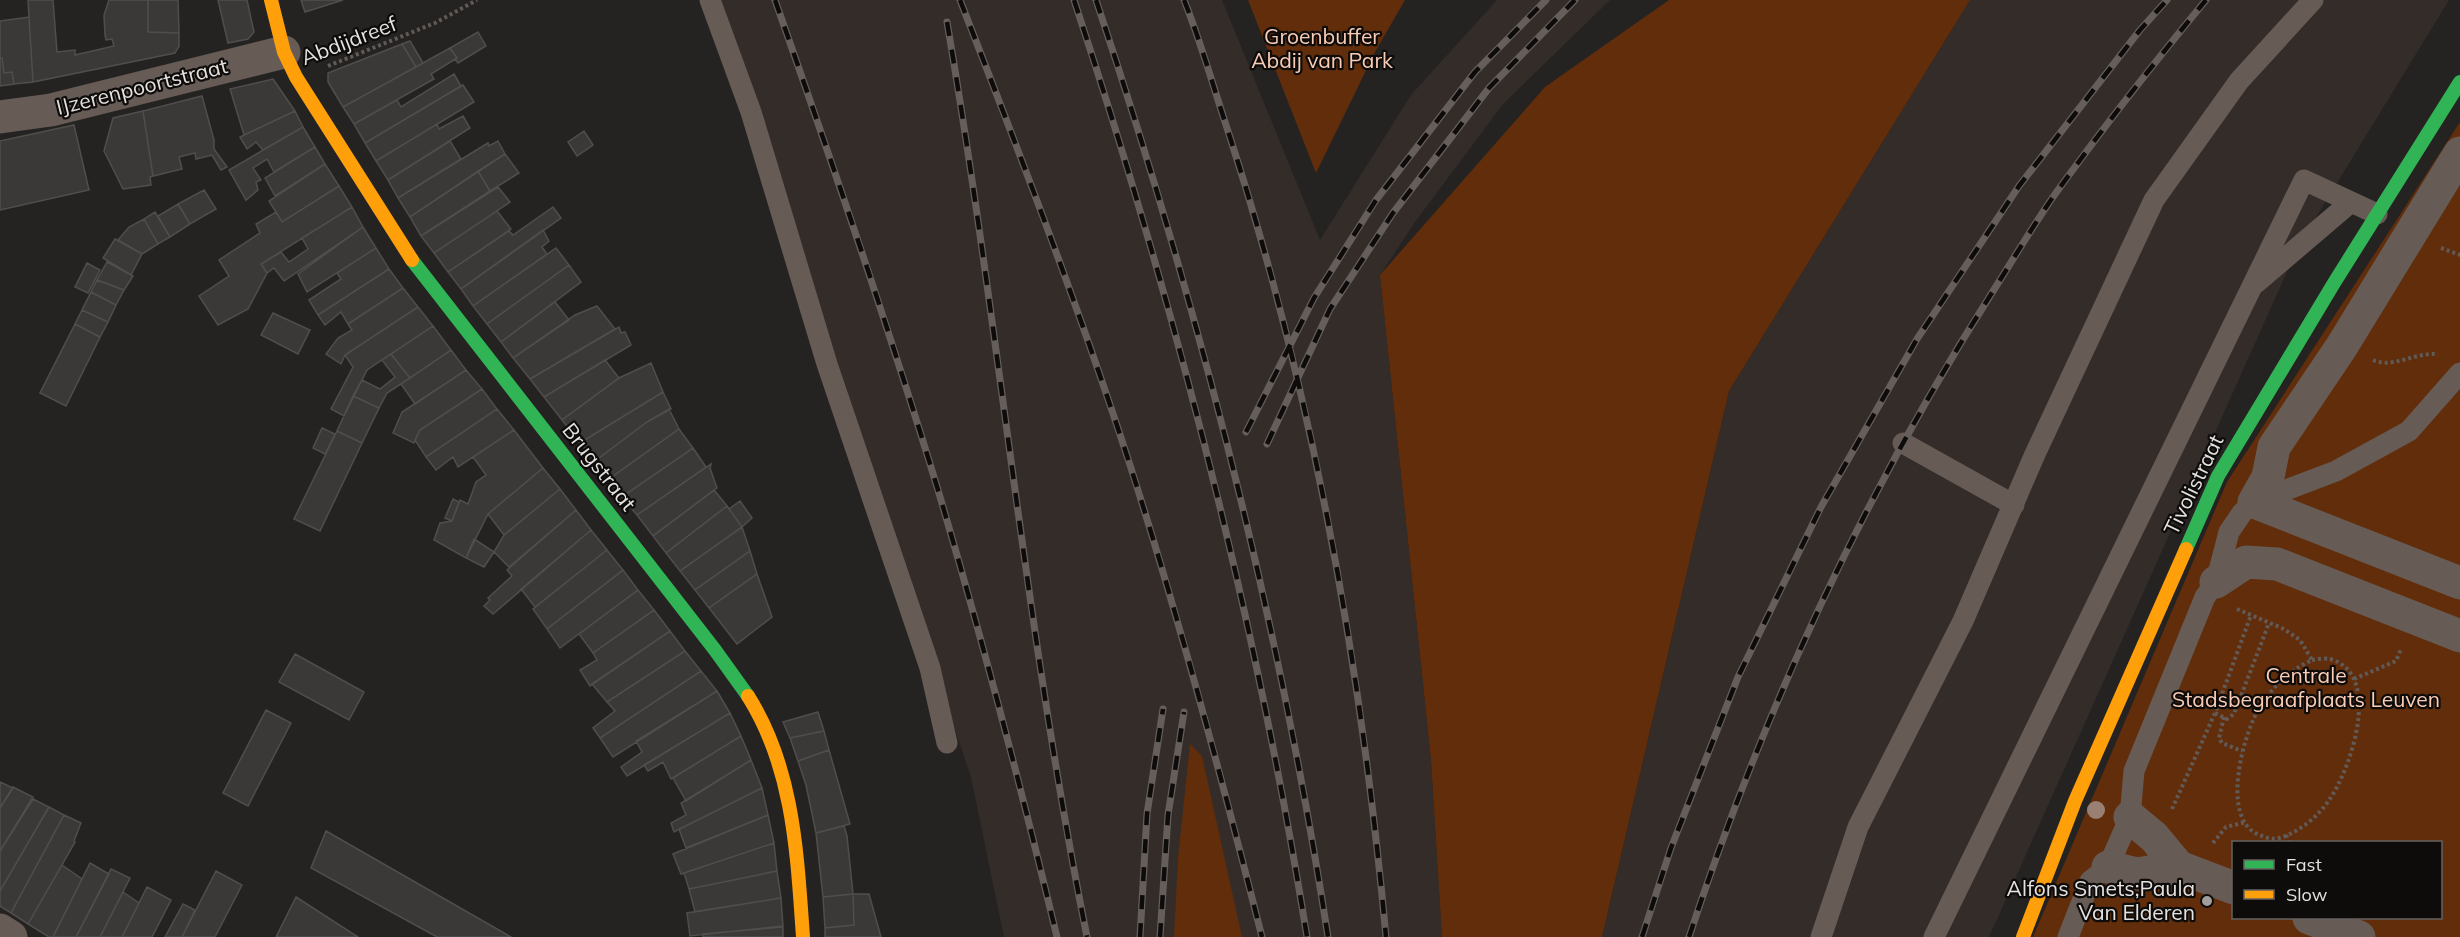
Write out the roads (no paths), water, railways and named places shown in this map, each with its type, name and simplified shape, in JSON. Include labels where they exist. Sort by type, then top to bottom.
[{"type":"street","name":"Brugstraat","points":[[271,0],[290,64],[402,248],[708,640],[755,707],[783,771],[792,805],[803,937]]},
{"type":"street","name":"IJzerenpoortstraat","points":[[0,117],[51,110],[290,64]]},
{"type":"street","name":"Tivolistraat","points":[[2023,937],[2075,801],[2218,476],[2460,82]]},
{"type":"street","points":[[2460,153],[2342,346],[2274,447],[2268,477],[2254,502],[2460,584]]},
{"type":"street","points":[[2211,589],[2246,562],[2277,564],[2460,636]]},
{"type":"street","points":[[2142,827],[2179,867],[2232,887]]},
{"type":"street","points":[[2108,867],[2137,874],[2179,867]]},
{"type":"street","points":[[2312,919],[2359,937]]},
{"type":"street","points":[[0,930],[11,937]]},
{"type":"lane","points":[[710,0],[751,112],[826,364],[930,668],[947,743]]},
{"type":"lane","points":[[1821,937],[1857,827],[1963,621],[2154,200],[2239,81],[2313,0]]},
{"type":"lane","points":[[1934,937],[2304,180],[2377,214]]},
{"type":"lane","points":[[2249,289],[2351,202]]},
{"type":"lane","points":[[2068,937],[2090,881],[2108,867],[2142,827],[2134,771],[2211,589],[2229,532],[2242,513],[2254,502],[2336,471],[2409,430],[2460,373]]},
{"type":"lane","points":[[1903,443],[2014,505]]},
{"type":"railway","points":[[775,0],[859,244],[938,490],[1001,713],[1057,937]]},
{"type":"railway","points":[[960,0],[1027,173],[1111,406],[1200,700],[1262,937]]},
{"type":"railway","points":[[1074,0],[1146,230],[1209,464],[1263,699],[1307,937]]},
{"type":"railway","points":[[1096,0],[1168,230],[1232,464],[1285,699],[1328,937]]},
{"type":"railway","points":[[1184,0],[1207,64],[1257,227],[1285,327],[1309,427],[1329,528],[1363,732],[1386,937]]},
{"type":"railway","points":[[1246,432],[1314,298],[1376,200],[1475,72],[1546,0]]},
{"type":"railway","points":[[1267,444],[1330,309],[1393,213],[1489,88],[1575,0]]},
{"type":"railway","points":[[1642,937],[1671,848],[1738,677],[1821,507],[1917,339],[2019,186],[2140,30],[2167,0]]},
{"type":"railway","points":[[1689,937],[1718,852],[1785,685],[1861,522],[1903,443],[1948,365],[2053,197],[2128,97],[2206,0]]},
{"type":"railway","points":[[947,22],[1047,709],[1087,937]]},
{"type":"railway","points":[[1140,937],[1147,814],[1163,709]]},
{"type":"railway","points":[[1160,937],[1168,815],[1184,712]]},
{"type":"place","name":"Alfons Smets;Paula Van Elderen","points":[[2207,901]]},
{"type":"park label","name":"Groenbuffer Abdij van Park","points":[[1322,49]]},
{"type":"park label","name":"Centrale Stadsbegraafplaats Leuven","points":[[2306,688]]}]
